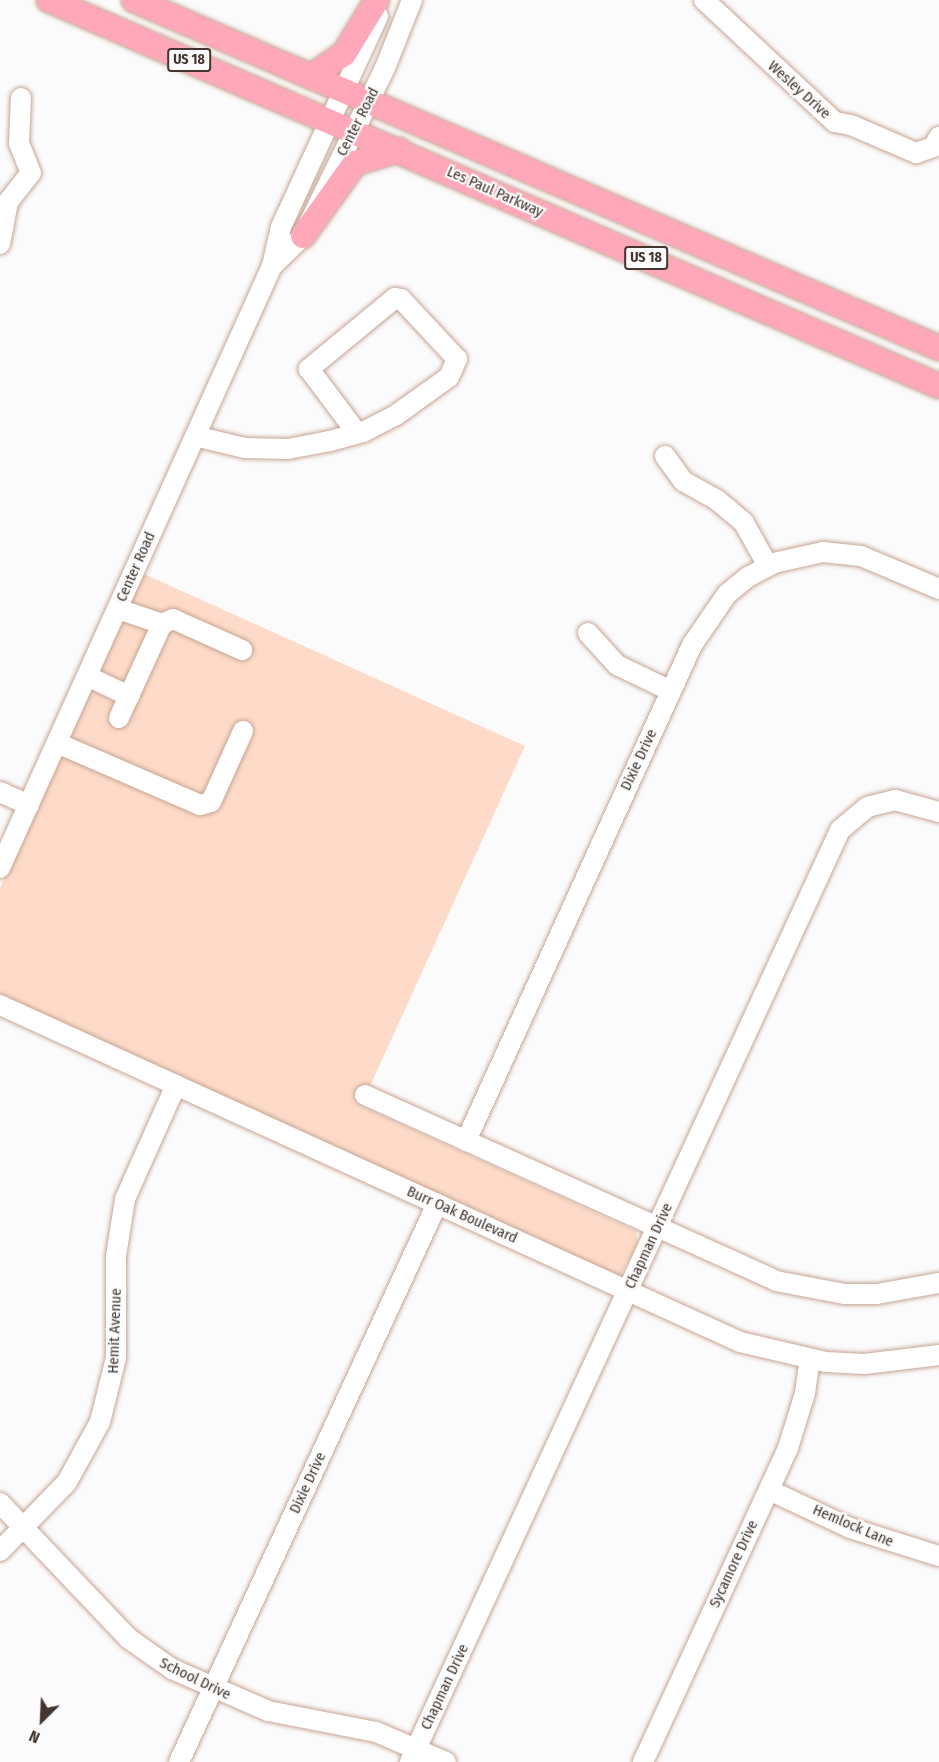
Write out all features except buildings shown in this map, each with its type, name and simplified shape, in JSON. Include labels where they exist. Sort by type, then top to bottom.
[{"type":"main road","name":"Les Paul Parkway","points":[[49,0],[332,115],[361,115]]},
{"type":"main road","name":"Les Paul Parkway","points":[[134,0],[345,89],[361,115],[399,150],[939,386]]},
{"type":"main road","points":[[312,76],[344,54],[377,0]]},
{"type":"main road","points":[[332,115],[361,115]]},
{"type":"main road","name":"US 18","points":[[361,115],[485,169],[578,191],[939,348]]},
{"type":"main road","points":[[303,236],[355,163],[399,150]]},
{"type":"street","name":"Center Road","points":[[0,868],[272,266],[281,227],[384,0]]},
{"type":"street","name":"Center Road","points":[[272,266],[303,236],[361,115],[412,0]]},
{"type":"street","name":"Wesley Drive","points":[[713,2],[836,122],[851,125],[907,151],[935,151]]},
{"type":"street","points":[[0,244],[8,202],[31,173],[19,143],[21,98]]},
{"type":"street","points":[[195,436],[264,449],[288,448],[357,434],[396,415],[455,370],[457,359],[400,299],[395,298],[309,369],[357,434]]},
{"type":"street","points":[[665,456],[684,481],[717,500],[744,523],[768,566]]},
{"type":"street","name":"Dixie Drive","points":[[466,1141],[671,691],[706,619],[727,594],[768,566],[807,554],[837,552],[882,563],[939,589]]},
{"type":"street","points":[[118,609],[162,624],[173,620],[242,650]]},
{"type":"street","points":[[119,718],[162,624]]},
{"type":"street","points":[[588,633],[617,665],[671,691]]},
{"type":"street","points":[[87,676],[129,696]]},
{"type":"street","points":[[57,743],[200,805],[211,802],[243,731]]},
{"type":"street","points":[[0,792],[29,805]]},
{"type":"street","name":"Chapman Drive","points":[[414,1755],[840,830],[860,811],[876,804],[895,800],[939,813]]},
{"type":"street","name":"Burr Oak Boulevard","points":[[0,1005],[740,1341],[810,1359],[864,1364],[939,1355]]},
{"type":"street","name":"Hemit Avenue","points":[[0,1551],[67,1482],[100,1422],[116,1359],[116,1256],[125,1199],[176,1085]]},
{"type":"street","points":[[365,1095],[749,1270],[810,1289],[877,1294],[939,1283]]},
{"type":"street","name":"Dixie Drive","points":[[179,1762],[437,1204]]},
{"type":"street","name":"Sycamore Drive","points":[[643,1762],[792,1436],[810,1359]]},
{"type":"street","name":"Hemlock Lane","points":[[769,1490],[850,1528],[939,1556]]},
{"type":"street","name":"School Drive","points":[[0,1503],[128,1638],[172,1669],[268,1711],[363,1728],[414,1755],[446,1762]]},
{"type":"shaded area","points":[[142,573],[525,746],[361,1106],[636,1231],[638,1244],[620,1276],[0,997],[0,888]]}]
